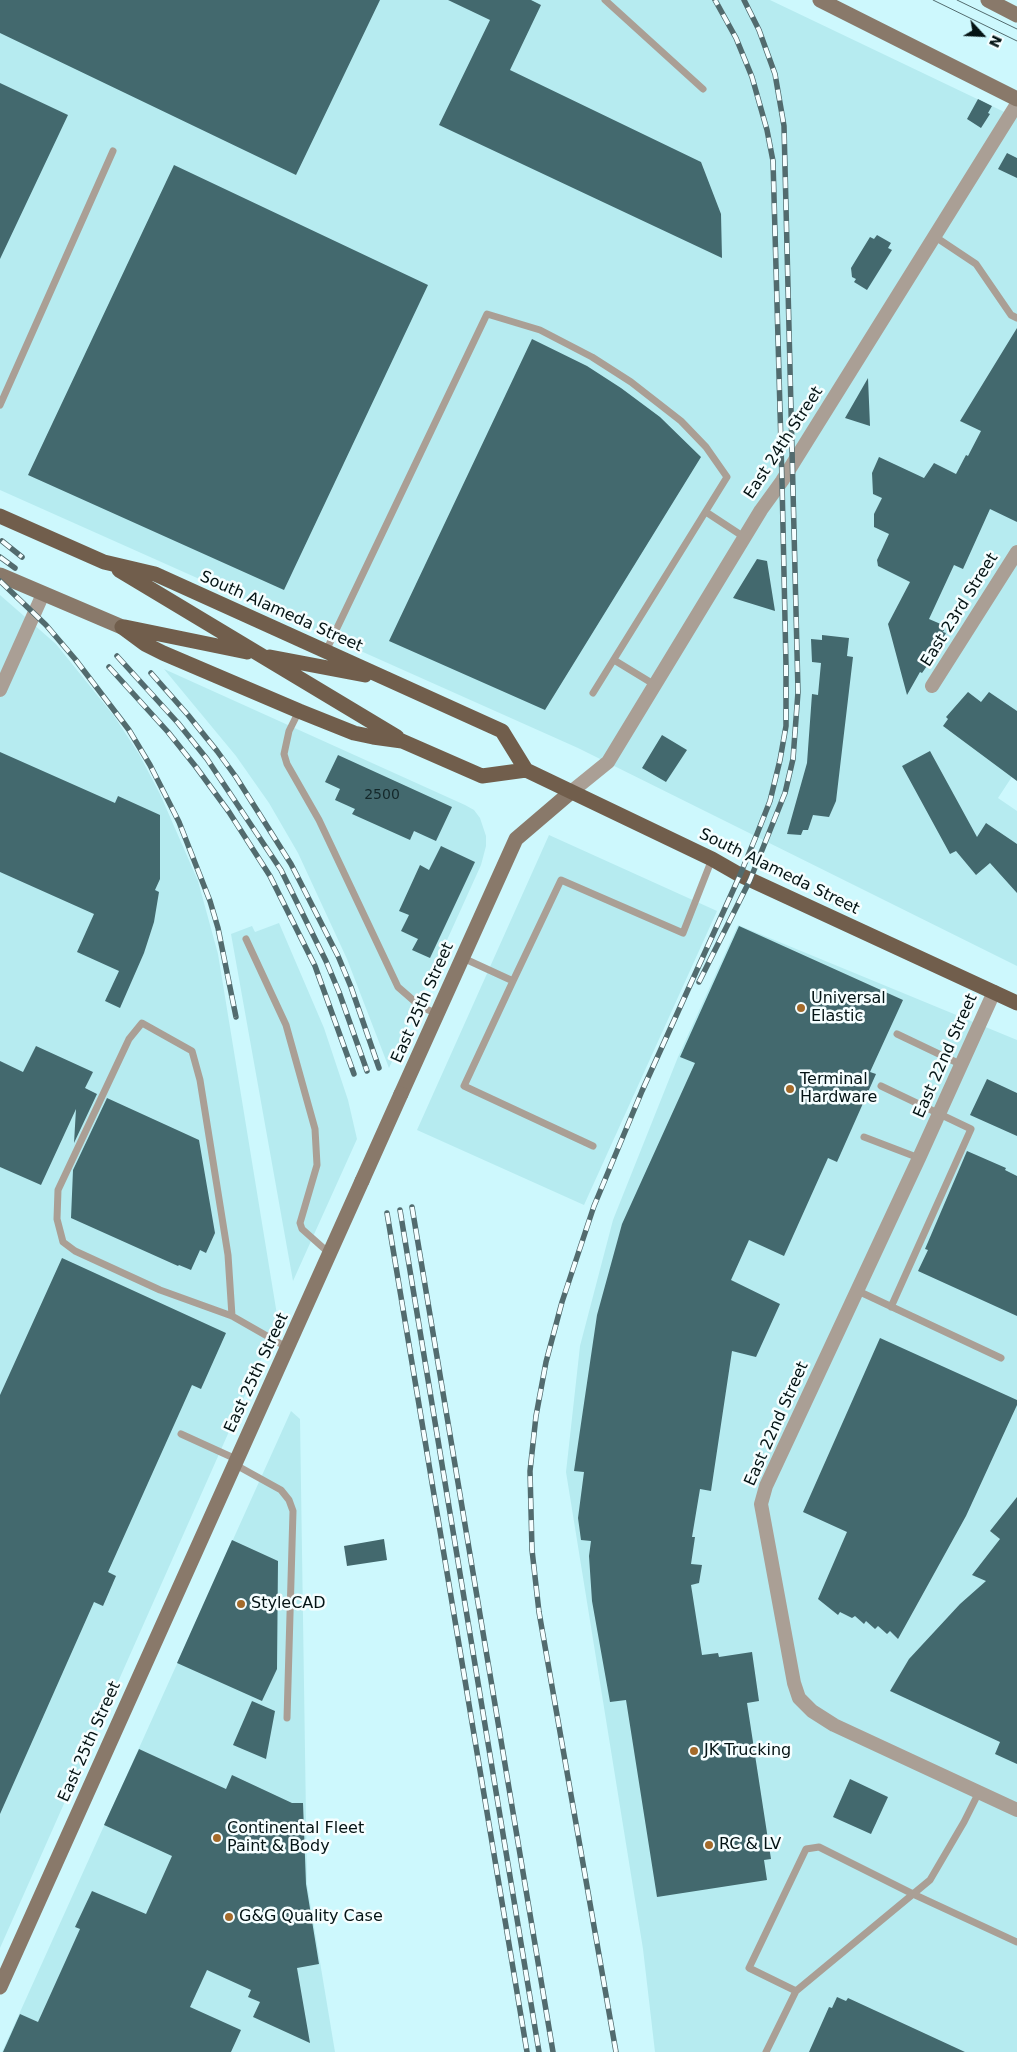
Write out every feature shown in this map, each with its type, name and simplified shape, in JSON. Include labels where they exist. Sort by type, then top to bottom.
[{"type":"main road","name":"South Alameda Street","points":[[0,516],[104,562],[155,574],[502,731],[526,770],[712,859],[740,876],[994,992],[1016,1000]]},
{"type":"main road","points":[[104,562],[402,741],[482,776],[526,770]]},
{"type":"main road","points":[[122,626],[259,655],[392,680]]},
{"type":"main road","points":[[122,626],[150,647],[298,711],[354,732],[402,741]]},
{"type":"street","points":[[820,0],[1017,99]]},
{"type":"street","points":[[988,0],[1017,15]]},
{"type":"street","name":"East 24th Street","points":[[571,792],[608,762],[744,537],[782,481],[1017,104]]},
{"type":"street","name":"East 23rd Street","points":[[932,686],[1017,552]]},
{"type":"street","points":[[0,575],[122,626]]},
{"type":"street","points":[[0,690],[43,594]]},
{"type":"street","name":"East 25th Street","points":[[1,1984],[516,839],[571,792]]},
{"type":"street","name":"East 22nd Street","points":[[994,992],[858,1291],[766,1486],[761,1504],[794,1683],[799,1698],[812,1711],[834,1726],[1017,1810]]},
{"type":"lane","points":[[605,0],[704,89]]},
{"type":"lane","points":[[0,405],[113,151]]},
{"type":"lane","points":[[934,236],[976,264],[1011,315],[1017,318]]},
{"type":"lane","points":[[326,651],[487,314],[540,330],[592,357],[631,382],[681,421],[706,448],[728,477],[593,694]]},
{"type":"lane","points":[[706,512],[744,537]]},
{"type":"lane","points":[[614,660],[655,685]]},
{"type":"lane","points":[[298,711],[289,731],[284,754],[287,764],[319,820],[398,987],[421,1007],[438,1014]]},
{"type":"lane","points":[[593,1146],[464,1086],[562,880],[683,933],[712,859]]},
{"type":"lane","points":[[246,939],[286,1025],[315,1129],[317,1165],[300,1223],[302,1229],[330,1254]]},
{"type":"lane","points":[[462,957],[514,981]]},
{"type":"lane","points":[[232,1316],[228,1255],[200,1080],[192,1052],[142,1023],[129,1038],[58,1190],[58,1219],[63,1242],[76,1251],[160,1290],[232,1316],[288,1349]]},
{"type":"lane","points":[[897,1034],[962,1065]]},
{"type":"lane","points":[[881,1086],[971,1129],[892,1306]]},
{"type":"lane","points":[[864,1137],[919,1158]]},
{"type":"lane","points":[[858,1291],[1001,1358]]},
{"type":"lane","points":[[181,1434],[235,1461],[281,1490],[293,1511],[287,1718]]},
{"type":"lane","points":[[766,2052],[796,1991],[930,1880],[979,1792]]},
{"type":"lane","points":[[796,1991],[750,1968],[806,1849],[819,1847],[913,1894],[1017,1942]]},
{"type":"shaded area","points":[[0,0],[770,0],[1017,118],[1017,769],[998,798],[1017,811],[1017,966],[578,748],[0,490]]},
{"type":"shaded area","points":[[0,595],[56,644],[114,716],[139,754],[160,794],[198,881],[218,954],[278,1321],[0,1948]]},
{"type":"shaded area","points":[[164,669],[465,805],[474,810],[480,818],[486,836],[486,846],[481,865],[389,1068],[347,959],[298,853],[269,803],[236,756]]},
{"type":"shaded area","points":[[549,835],[717,911],[584,1205],[417,1130]]},
{"type":"shaded area","points":[[279,923],[324,1028],[348,1100],[357,1139],[293,1281],[231,934],[252,926],[255,932]]},
{"type":"shaded area","points":[[738,925],[1017,1040],[1017,2052],[655,2052],[643,1949],[566,1472],[580,1346],[613,1220],[678,1057]]},
{"type":"shaded area","points":[[291,1411],[300,1419],[307,1884],[335,2052],[2,2052]]},
{"type":"building","points":[[0,0],[380,0],[296,175],[0,33]]},
{"type":"building","points":[[448,0],[531,0],[541,5],[510,70],[701,162],[721,214],[722,258],[439,125],[490,20]]},
{"type":"building","points":[[0,83],[68,115],[0,259]]},
{"type":"building","points":[[978,99],[992,106],[988,113],[990,114],[981,128],[967,119]]},
{"type":"building","points":[[1007,153],[1017,158],[1017,178],[998,169]]},
{"type":"building","points":[[174,165],[428,285],[284,590],[28,475]]},
{"type":"building","points":[[877,235],[891,243],[888,248],[892,250],[867,290],[854,282],[856,279],[852,277],[851,268],[870,237],[874,239]]},
{"type":"building","points":[[1017,328],[1017,522],[990,509],[963,569],[954,565],[929,619],[943,625],[945,628],[943,632],[946,633],[934,656],[922,673],[920,672],[907,695],[888,624],[910,582],[878,566],[877,560],[889,534],[874,527],[874,514],[882,498],[873,494],[872,473],[879,457],[924,478],[934,463],[956,474],[981,431],[960,421]]},
{"type":"building","points":[[532,339],[587,366],[621,388],[660,417],[701,457],[545,710],[389,641]]},
{"type":"building","points":[[868,378],[870,426],[845,418]]},
{"type":"building","points":[[757,559],[767,561],[775,611],[733,598]]},
{"type":"building","points":[[822,635],[849,638],[847,656],[853,657],[836,801],[829,817],[813,815],[808,830],[803,830],[801,835],[787,834],[807,763],[812,694],[818,695],[821,663],[812,662],[811,639],[822,640]]},
{"type":"building","points":[[968,692],[981,702],[989,692],[1017,711],[1017,781],[943,726],[948,719],[946,717]]},
{"type":"building","points":[[662,735],[687,750],[666,782],[642,768]]},
{"type":"building","points":[[930,751],[977,837],[986,823],[1017,844],[1017,893],[990,863],[976,875],[956,851],[950,854],[902,766]]},
{"type":"building","points":[[0,752],[115,803],[118,796],[160,815],[160,879],[155,890],[159,892],[154,922],[144,953],[120,1008],[105,1001],[119,971],[77,952],[94,914],[0,872]]},
{"type":"building","points":[[338,755],[452,807],[436,841],[414,831],[410,840],[352,814],[355,809],[335,800],[340,789],[325,782]]},
{"type":"building","points":[[441,846],[475,862],[430,958],[412,950],[418,939],[401,931],[409,915],[399,911],[420,865],[429,870]]},
{"type":"building","points":[[739,926],[903,1000],[870,1072],[876,1074],[837,1162],[828,1158],[784,1256],[749,1240],[731,1280],[780,1304],[756,1357],[732,1351],[711,1491],[700,1489],[692,1537],[695,1537],[691,1564],[702,1565],[699,1583],[691,1585],[702,1655],[718,1653],[719,1657],[752,1652],[759,1701],[747,1703],[771,1859],[764,1860],[767,1880],[657,1897],[626,1700],[610,1702],[592,1601],[589,1556],[591,1541],[581,1540],[578,1518],[584,1472],[574,1471],[597,1315],[622,1224],[695,1063],[680,1057]]},
{"type":"building","points":[[36,1046],[93,1072],[85,1088],[97,1094],[74,1143],[76,1109],[41,1185],[0,1167],[0,1061],[23,1072]]},
{"type":"building","points":[[987,1079],[1017,1093],[1017,1136],[970,1115]]},
{"type":"building","points":[[107,1098],[199,1140],[215,1233],[206,1253],[200,1250],[191,1270],[71,1218],[73,1170]]},
{"type":"building","points":[[967,1151],[1006,1168],[1005,1170],[1017,1176],[1017,1316],[918,1271],[928,1250],[925,1249]]},
{"type":"building","points":[[62,1258],[226,1333],[201,1389],[192,1385],[108,1572],[116,1576],[103,1606],[94,1602],[0,1814],[0,1395]]},
{"type":"building","points":[[880,1338],[1017,1400],[1017,1405],[966,1516],[898,1639],[890,1631],[887,1634],[878,1626],[875,1629],[866,1621],[864,1624],[855,1616],[852,1618],[840,1612],[838,1615],[818,1599],[847,1532],[803,1512]]},
{"type":"building","points":[[1017,1497],[1017,1764],[995,1754],[1000,1742],[890,1691],[909,1659],[960,1604],[986,1581],[972,1575],[1000,1539],[990,1531]]},
{"type":"building","points":[[384,1539],[387,1560],[347,1566],[344,1546]]},
{"type":"building","name":"StyleCAD","points":[[232,1540],[278,1561],[277,1669],[262,1701],[177,1663]]},
{"type":"building","points":[[252,1701],[275,1711],[266,1759],[233,1745]]},
{"type":"building","points":[[139,1749],[226,1789],[232,1775],[292,1803],[303,1803],[306,1884],[319,1964],[297,1968],[310,2043],[253,2017],[260,2002],[248,1997],[251,1990],[207,1970],[190,2007],[241,2030],[231,2052],[3,2052],[20,2014],[38,2022],[80,1929],[75,1927],[92,1891],[146,1914],[172,1856],[104,1825]]},
{"type":"building","points":[[850,1779],[888,1797],[871,1834],[833,1817]]},
{"type":"building","points":[[837,1997],[846,2001],[848,1998],[965,2052],[809,2052],[829,2007],[832,2008]]},
{"type":"tram line","points":[[933,0],[1017,41]]},
{"type":"tram line","points":[[957,0],[1017,29]]},
{"type":"railway","points":[[616,2052],[539,1612],[532,1550],[530,1471],[536,1416],[546,1362],[562,1302],[594,1206],[642,1091],[757,834],[770,801],[786,726],[782,481],[773,161],[767,130],[752,77],[736,38],[715,0]]},
{"type":"railway","points":[[699,982],[750,880],[785,793],[793,759],[798,692],[784,126],[775,74],[759,30],[744,0]]},
{"type":"railway","points":[[2,541],[22,557]]},
{"type":"railway","points":[[0,557],[15,568]]},
{"type":"railway","points":[[0,581],[46,625],[75,659],[129,730],[150,765],[179,822],[210,901],[218,928],[236,1017]]},
{"type":"railway","points":[[117,656],[178,723],[207,759],[281,870],[326,961],[367,1071]]},
{"type":"railway","points":[[109,667],[168,732],[196,767],[229,812],[270,876],[315,966],[354,1074]]},
{"type":"railway","points":[[151,673],[217,751],[236,777],[291,864],[338,956],[351,987],[379,1068]]},
{"type":"railway","points":[[412,1207],[553,2052]]},
{"type":"railway","points":[[400,1210],[539,2052]]},
{"type":"railway","points":[[387,1213],[527,2052]]},
{"type":"place","name":"Universal Elastic","points":[[801,1008]]},
{"type":"place","name":"Terminal Hardware","points":[[790,1089]]},
{"type":"place","name":"StyleCAD","points":[[241,1604]]},
{"type":"place","name":"JK Trucking","points":[[694,1751]]},
{"type":"place","name":"Continental Fleet Paint & Body","points":[[217,1838]]},
{"type":"place","name":"RC & LV","points":[[709,1845]]},
{"type":"place","name":"G&G Quality Case","points":[[229,1917]]}]
